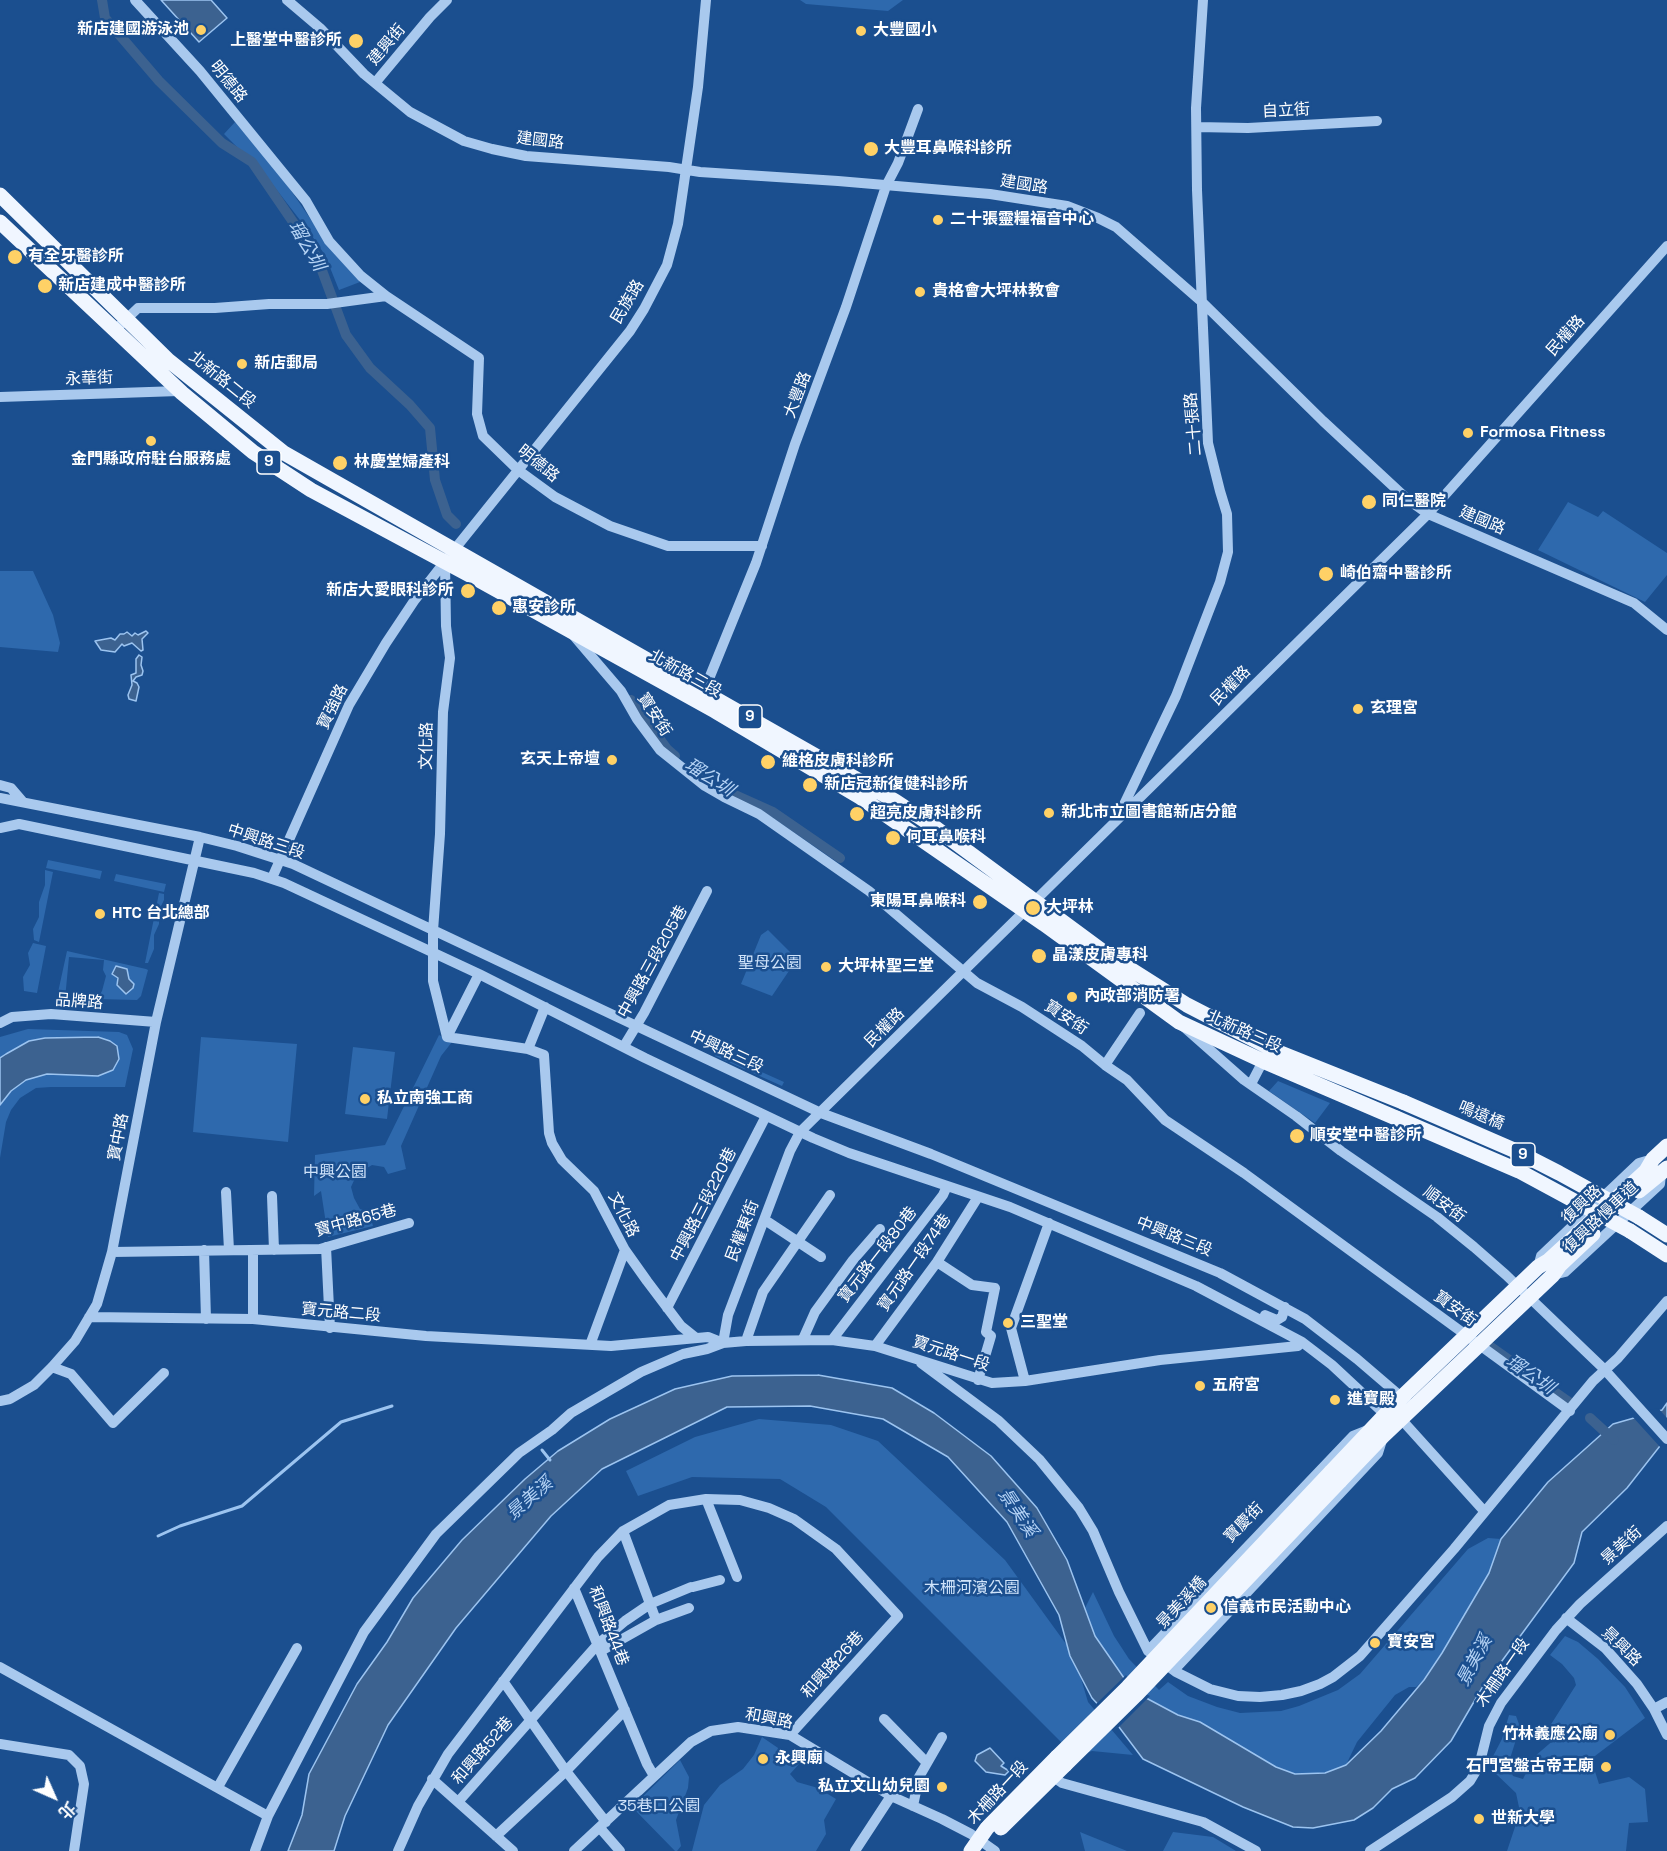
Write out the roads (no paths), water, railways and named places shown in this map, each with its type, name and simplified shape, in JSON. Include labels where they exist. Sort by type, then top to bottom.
[{"type":"main road","name":"北新路二段","points":[[0,195],[179,391],[253,452],[311,490],[445,562]]},
{"type":"main road","name":"北新路二段","points":[[0,222],[120,325],[285,453],[454,550]]},
{"type":"main road","name":"北新路三段","points":[[454,550],[895,801],[933,826],[1029,907],[1179,1022],[1263,1062],[1519,1171],[1553,1188],[1667,1255]]},
{"type":"main road","name":"北新路三段","points":[[445,562],[715,711],[860,797],[1029,907],[1187,1005],[1278,1052],[1403,1102]]},
{"type":"main road","name":"鳴遠橋","points":[[1403,1102],[1516,1151],[1639,1217],[1667,1235]]},
{"type":"main road","name":"復興路","points":[[1524,1292],[1538,1267],[1548,1261],[1646,1171],[1653,1159],[1667,1146]]},
{"type":"main road","name":"復興路","points":[[1524,1292],[1553,1275],[1560,1265],[1653,1177],[1664,1171]]},
{"type":"main road","name":"寶慶街","points":[[1335,1476],[1377,1432],[1524,1292]]},
{"type":"main road","name":"景美溪橋","points":[[1049,1774],[1136,1695],[1335,1476]]},
{"type":"main road","name":"木柵路一段","points":[[983,1848],[1049,1774]]},
{"type":"street","name":"明德路","points":[[135,0],[200,71],[306,201],[329,240],[361,276],[386,296],[479,358],[477,414],[483,436],[518,470],[555,497],[610,526],[668,546],[762,546]]},
{"type":"street","name":"建國路","points":[[286,0],[320,28],[375,83],[410,112],[464,141],[492,149],[526,156],[669,167],[686,171],[990,194],[1067,206],[1098,218],[1116,227],[1202,302],[1407,499],[1428,514],[1634,603],[1667,630]]},
{"type":"street","name":"建興街","points":[[375,83],[447,0]]},
{"type":"street","name":"民族路","points":[[445,562],[630,331],[667,265],[678,224],[686,171],[698,87],[706,0]]},
{"type":"street","name":"二十張路","points":[[1117,820],[1176,696],[1220,582],[1228,552],[1227,514],[1209,443],[1202,302],[1197,127],[1203,0]]},
{"type":"street","name":"大豐路","points":[[704,691],[762,546],[795,444],[846,307],[886,186],[898,163],[918,109]]},
{"type":"street","name":"自立街","points":[[1197,127],[1248,128],[1377,121]]},
{"type":"street","name":"民權路","points":[[800,1132],[1428,514],[1667,246]]},
{"type":"street","points":[[120,325],[138,308],[327,304],[386,296]]},
{"type":"street","name":"永華街","points":[[0,397],[179,391]]},
{"type":"street","name":"寶強路","points":[[272,878],[349,705],[414,601],[445,562]]},
{"type":"street","name":"文化路","points":[[445,562],[446,626],[450,658],[443,712],[440,834],[433,931],[433,981],[447,1036]]},
{"type":"street","name":"寶安街","points":[[570,632],[621,691],[637,719],[660,750],[705,786],[724,798],[742,804],[759,814],[869,891],[976,983],[1022,1007],[1082,1046],[1127,1080],[1165,1120],[1244,1173],[1570,1411]]},
{"type":"street","name":"中興路三段","points":[[0,785],[11,788],[24,802],[200,837],[280,859],[820,1113],[931,1154],[1220,1273],[1285,1307],[1334,1340],[1399,1412]]},
{"type":"street","points":[[0,798],[24,802]]},
{"type":"street","points":[[0,818],[19,824]]},
{"type":"street","name":"中興路三段","points":[[0,828],[19,824],[272,878],[479,974],[800,1132],[849,1153],[1049,1223],[1213,1294],[1302,1342],[1399,1412]]},
{"type":"street","name":"寶中路","points":[[0,1401],[10,1399],[34,1385],[52,1367],[75,1341],[97,1304],[112,1252],[156,1022],[200,837]]},
{"type":"street","name":"中興路三段205巷","points":[[624,1046],[707,891]]},
{"type":"street","points":[[479,974],[447,1036],[528,1048],[545,1006]]},
{"type":"street","points":[[1105,1065],[1140,1013]]},
{"type":"street","name":"品牌路","points":[[0,1023],[12,1017],[51,1014],[156,1022]]},
{"type":"street","name":"順安街","points":[[1179,1022],[1203,1046],[1251,1084],[1341,1151],[1437,1217],[1524,1292],[1604,1369],[1667,1439]]},
{"type":"street","points":[[1249,1038],[1246,1046],[1263,1062],[1251,1084]]},
{"type":"street","name":"文化路","points":[[528,1048],[544,1055],[549,1133],[552,1143],[562,1160],[594,1191],[625,1250],[590,1345]]},
{"type":"street","name":"中興路三段220巷","points":[[667,1308],[766,1116]]},
{"type":"street","name":"民權東街","points":[[723,1343],[728,1315],[790,1151],[800,1132]]},
{"type":"street","name":"寶元路一段80巷","points":[[832,1340],[943,1195],[947,1186]]},
{"type":"street","points":[[226,1191],[230,1250]]},
{"type":"street","points":[[746,1341],[763,1292],[831,1195]]},
{"type":"street","points":[[272,1196],[274,1250]]},
{"type":"street","name":"寶元路一段74巷","points":[[875,1346],[937,1262],[978,1197]]},
{"type":"street","points":[[763,1222],[768,1222],[821,1257]]},
{"type":"street","name":"寶中路65巷","points":[[112,1252],[326,1247],[409,1223]]},
{"type":"street","points":[[1025,1381],[1011,1328],[1049,1223]]},
{"type":"street","points":[[803,1339],[815,1312],[880,1228]]},
{"type":"street","points":[[326,1247],[330,1328]]},
{"type":"street","points":[[204,1250],[206,1319]]},
{"type":"street","points":[[253,1250],[253,1319]]},
{"type":"street","points":[[625,1250],[681,1326],[696,1338]]},
{"type":"street","points":[[937,1262],[972,1285],[995,1288],[986,1332],[991,1336],[978,1380]]},
{"type":"street","points":[[1213,1294],[1226,1294],[1276,1320],[1281,1317],[1285,1307]]},
{"type":"street","points":[[914,1358],[999,1421],[1039,1458],[1093,1531],[1148,1651],[1200,1685],[1238,1696],[1260,1697],[1282,1695],[1320,1684],[1334,1677],[1360,1656],[1454,1549],[1593,1381],[1618,1358],[1667,1301]]},
{"type":"street","name":"寶元路二段","points":[[89,1317],[253,1319],[456,1338],[590,1345]]},
{"type":"street","name":"寶元路一段","points":[[590,1345],[611,1346],[708,1337],[723,1343],[832,1340],[875,1346],[992,1383],[1025,1381],[1160,1360],[1298,1346],[1302,1342]]},
{"type":"street","points":[[255,1851],[268,1816],[364,1632],[436,1534],[519,1453],[552,1430],[571,1413],[641,1372],[683,1354],[723,1343]]},
{"type":"street","points":[[52,1367],[71,1374],[113,1423],[164,1373]]},
{"type":"street","points":[[1399,1412],[1484,1511]]},
{"type":"street","name":"寶慶街","points":[[1148,1651],[1353,1436],[1377,1432],[1378,1453],[1174,1670]]},
{"type":"street","points":[[706,1499],[737,1577]]},
{"type":"street","name":"和興路44巷","points":[[654,1776],[574,1588],[598,1557],[623,1531],[669,1505],[706,1499],[740,1500],[769,1508],[794,1519],[836,1549],[898,1616]]},
{"type":"street","name":"景美街","points":[[1597,1588],[1667,1526]]},
{"type":"street","points":[[623,1531],[656,1620]]},
{"type":"street","points":[[530,1719],[625,1621],[650,1604],[692,1587],[720,1580]]},
{"type":"street","points":[[398,1851],[432,1779],[574,1588]]},
{"type":"street","name":"木柵路一段","points":[[1370,1851],[1452,1797],[1470,1781],[1479,1766],[1489,1726],[1501,1703],[1566,1618],[1597,1588]]},
{"type":"street","points":[[599,1648],[656,1620],[689,1608]]},
{"type":"street","name":"和興路26巷","points":[[790,1735],[898,1616]]},
{"type":"street","name":"景興路","points":[[1566,1618],[1605,1648],[1637,1684],[1654,1709],[1667,1735]]},
{"type":"street","points":[[218,1787],[297,1648]]},
{"type":"street","points":[[0,1666],[268,1816]]},
{"type":"street","name":"和興路52巷","points":[[503,1681],[620,1851]]},
{"type":"street","points":[[1654,1709],[1667,1702]]},
{"type":"street","points":[[496,1836],[566,1771],[625,1710]]},
{"type":"street","name":"和興路52巷","points":[[458,1802],[530,1719]]},
{"type":"street","points":[[884,1719],[927,1763]]},
{"type":"street","name":"和興路","points":[[574,1851],[691,1742],[711,1731],[738,1727],[790,1735],[891,1796],[942,1819],[983,1848]]},
{"type":"street","points":[[913,1806],[919,1777],[942,1737]]},
{"type":"street","points":[[0,1744],[69,1755],[80,1766],[84,1784],[74,1851]]},
{"type":"street","name":"木柵路一段","points":[[1049,1774],[1062,1783],[1074,1787],[1203,1821],[1257,1851]]},
{"type":"street","points":[[432,1779],[513,1851]]},
{"type":"street","points":[[855,1851],[891,1796]]},
{"type":"water","name":"新店建國游泳池","points":[[161,0],[211,0],[227,18],[199,42]]},
{"type":"water","points":[[146,631],[148,633],[142,639],[143,650],[141,651],[132,643],[124,646],[122,644],[115,652],[101,650],[95,641],[111,638],[115,640],[120,634],[127,632],[132,636],[135,633],[138,635]]},
{"type":"water","points":[[139,655],[142,657],[143,671],[142,675],[133,681],[139,687],[136,701],[129,699],[128,695],[132,685],[131,675],[136,673],[136,659]]},
{"type":"water","points":[[116,966],[127,969],[129,979],[134,984],[126,994],[117,985],[118,978],[112,974]]},
{"type":"water","points":[[98,1037],[117,1046],[119,1059],[113,1070],[98,1076],[47,1074],[26,1080],[11,1091],[0,1105],[0,1058],[29,1041],[45,1038]]},
{"type":"water","name":"景美溪","points":[[818,1375],[892,1388],[934,1413],[991,1456],[1037,1508],[1067,1560],[1095,1636],[1133,1691],[1178,1715],[1200,1722],[1276,1767],[1295,1774],[1325,1773],[1346,1765],[1381,1731],[1424,1680],[1489,1573],[1501,1539],[1548,1482],[1613,1424],[1662,1410],[1667,1403],[1667,1437],[1627,1488],[1582,1532],[1574,1563],[1482,1688],[1451,1741],[1415,1778],[1392,1789],[1373,1808],[1354,1820],[1313,1828],[1293,1827],[1243,1807],[1143,1759],[1119,1727],[1092,1698],[1070,1656],[1059,1615],[1007,1522],[948,1457],[883,1419],[810,1406],[727,1407],[602,1469],[551,1516],[456,1628],[388,1725],[345,1816],[334,1851],[288,1851],[302,1815],[309,1774],[357,1684],[387,1642],[413,1598],[462,1540],[525,1479],[558,1451],[610,1419],[675,1389],[732,1376]]},
{"type":"water","points":[[990,1748],[1004,1763],[1001,1766],[1009,1771],[1005,1775],[986,1772],[975,1761],[977,1755]]},
{"type":"waterway","name":"瑠公圳","points":[[102,0],[105,18],[159,81],[222,143],[252,162],[317,257],[346,335],[370,368],[410,405],[430,428],[435,480],[447,515],[456,524]]},
{"type":"waterway","name":"瑠公圳","points":[[631,700],[667,749],[675,756]]},
{"type":"waterway","name":"瑠公圳","points":[[692,770],[715,786],[773,812],[840,858]]},
{"type":"waterway","name":"瑠公圳","points":[[1491,1347],[1569,1402]]},
{"type":"waterway","points":[[158,1536],[180,1526],[242,1506],[341,1422],[392,1406]]},
{"type":"waterway","name":"瑠公圳","points":[[1590,1418],[1614,1440]]},
{"type":"waterway","points":[[542,1450],[550,1460]]},
{"type":"place","name":"新店建國游泳池","points":[[201,30]]},
{"type":"place","name":"大豐國小","points":[[861,31]]},
{"type":"place","name":"上醫堂中醫診所","points":[[356,41]]},
{"type":"place","name":"大豐耳鼻喉科診所","points":[[871,149]]},
{"type":"place","name":"二十張靈糧福音中心","points":[[938,220]]},
{"type":"place","name":"有全牙醫診所","points":[[15,257]]},
{"type":"place","name":"新店建成中醫診所","points":[[45,286]]},
{"type":"place","name":"貴格會大坪林教會","points":[[920,292]]},
{"type":"place","name":"新店郵局","points":[[242,364]]},
{"type":"place","name":"Formosa Fitness","points":[[1468,433]]},
{"type":"place","name":"金門縣政府駐台服務處","points":[[151,441]]},
{"type":"place","name":"林慶堂婦產科","points":[[340,463]]},
{"type":"place","name":"同仁醫院","points":[[1369,502]]},
{"type":"place","name":"崎伯齋中醫診所","points":[[1326,574]]},
{"type":"place","name":"新店大愛眼科診所","points":[[468,591]]},
{"type":"place","name":"惠安診所","points":[[499,608]]},
{"type":"place","name":"玄理宮","points":[[1358,709]]},
{"type":"place","name":"玄天上帝壇","points":[[612,760]]},
{"type":"place","name":"維格皮膚科診所","points":[[768,762]]},
{"type":"place","name":"新店冠新復健科診所","points":[[810,785]]},
{"type":"place","name":"新北市立圖書館新店分館","points":[[1049,813]]},
{"type":"place","name":"超亮皮膚科診所","points":[[857,814]]},
{"type":"place","name":"何耳鼻喉科","points":[[893,838]]},
{"type":"place","name":"東陽耳鼻喉科","points":[[980,902]]},
{"type":"place","name":"大坪林","points":[[1033,908]]},
{"type":"place","name":"HTC 台北總部","points":[[100,914]]},
{"type":"place","name":"晶漾皮膚專科","points":[[1039,956]]},
{"type":"place","name":"大坪林聖三堂","points":[[826,967]]},
{"type":"place","name":"內政部消防署","points":[[1072,997]]},
{"type":"place","name":"私立南強工商","points":[[365,1099]]},
{"type":"place","name":"順安堂中醫診所","points":[[1297,1136]]},
{"type":"place","name":"三聖堂","points":[[1008,1323]]},
{"type":"place","name":"五府宮","points":[[1200,1386]]},
{"type":"place","name":"進寶殿","points":[[1335,1400]]},
{"type":"place","name":"信義市民活動中心","points":[[1211,1608]]},
{"type":"place","name":"寶安宮","points":[[1375,1643]]},
{"type":"place","name":"竹林義應公廟","points":[[1610,1735]]},
{"type":"place","name":"永興廟","points":[[763,1759]]},
{"type":"place","name":"石門宮盤古帝王廟","points":[[1606,1767]]},
{"type":"place","name":"私立文山幼兒園","points":[[942,1787]]},
{"type":"place","name":"世新大學","points":[[1479,1819]]},
{"type":"park label","name":"聖母公園","points":[[770,964]]},
{"type":"park label","name":"中興公園","points":[[335,1173]]},
{"type":"park label","name":"木柵河濱公園","points":[[972,1589]]},
{"type":"park label","name":"35巷口公園","points":[[659,1807]]}]
